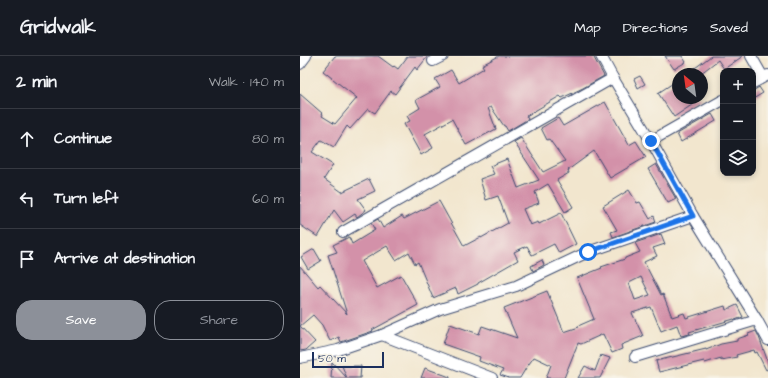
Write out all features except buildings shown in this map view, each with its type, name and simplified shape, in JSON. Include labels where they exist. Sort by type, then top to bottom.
[{"type":"street","points":[[300,64],[306,56]]},
{"type":"street","points":[[601,56],[693,216],[768,340]]},
{"type":"street","points":[[751,56],[766,76],[756,81]]},
{"type":"street","points":[[343,232],[613,78]]},
{"type":"street","points":[[651,141],[720,102]]},
{"type":"street","points":[[300,358],[338,350],[382,335],[440,309],[516,286],[588,252],[693,216]]},
{"type":"street","points":[[635,357],[757,320]]},
{"type":"street","points":[[382,335],[492,378]]},
{"type":"route","points":[[588,252],[693,216],[651,141]]}]
